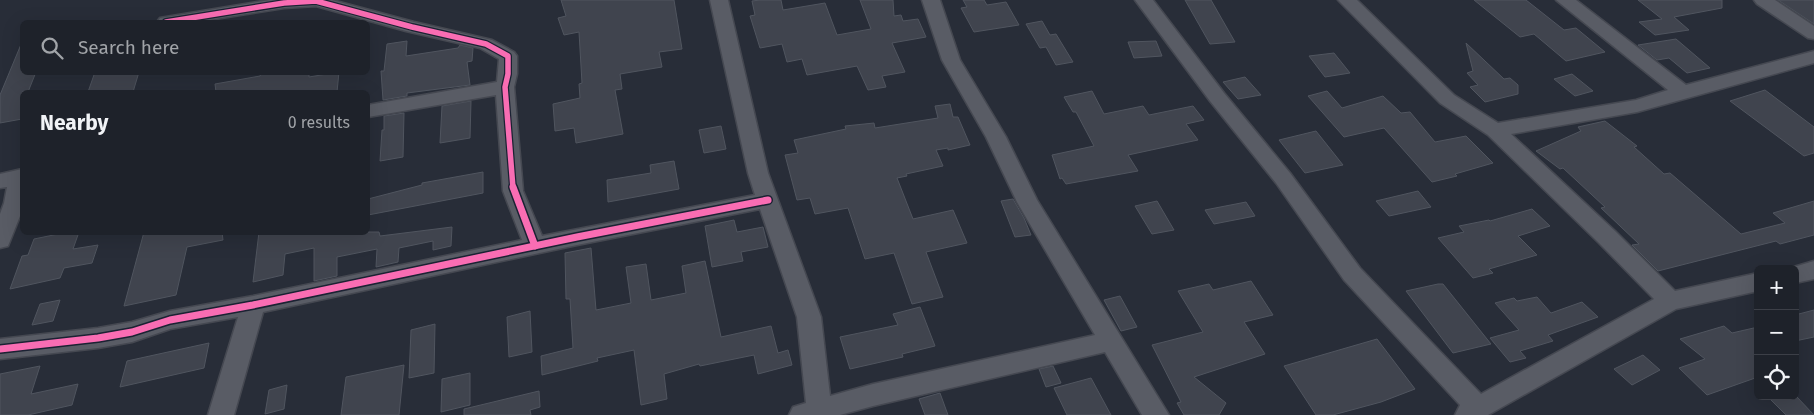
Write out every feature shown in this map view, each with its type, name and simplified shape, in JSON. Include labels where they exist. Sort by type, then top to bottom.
[{"type":"street","points":[[178,20],[284,3],[316,0],[412,27],[486,44],[508,56],[508,74],[505,87],[513,191],[535,246]]},
{"type":"street","points":[[719,0],[749,142],[809,317],[813,414],[874,395],[1111,340]]},
{"type":"street","points":[[931,0],[951,60],[996,137],[1028,202],[1156,415]]},
{"type":"street","points":[[1144,0],[1217,97],[1283,178],[1352,274],[1472,412],[1670,301],[1754,283]]},
{"type":"street","points":[[1347,0],[1447,99],[1495,130],[1607,237],[1670,301]]},
{"type":"street","points":[[1564,0],[1683,92]]},
{"type":"street","points":[[1764,0],[1814,34]]},
{"type":"street","points":[[1495,130],[1637,106],[1814,57]]},
{"type":"street","points":[[370,111],[505,87]]},
{"type":"street","points":[[0,240],[15,203],[14,178]]},
{"type":"street","points":[[0,349],[98,338],[132,332],[170,320],[253,305],[768,200]]},
{"type":"street","points":[[1799,273],[1814,270]]},
{"type":"street","points":[[221,415],[253,305]]},
{"type":"building","points":[[561,0],[674,0],[682,49],[659,52],[662,67],[620,74],[622,89],[615,90],[623,134],[576,143],[574,128],[555,131],[553,104],[580,98],[579,84],[582,83],[579,32],[564,35],[558,18],[566,16]]},
{"type":"building","points":[[781,0],[783,10],[825,3],[837,35],[871,29],[860,0],[893,0],[894,16],[901,15],[903,21],[918,19],[926,37],[892,43],[905,72],[882,76],[886,87],[868,90],[857,66],[807,75],[802,59],[787,62],[782,44],[760,48],[750,16],[755,15],[752,1]]},
{"type":"building","points":[[963,0],[984,0],[987,5],[1006,2],[1019,25],[974,32],[961,8],[967,7]]},
{"type":"building","points":[[1185,0],[1211,0],[1235,42],[1210,44]]},
{"type":"building","points":[[1474,0],[1526,0],[1564,30],[1576,28],[1605,52],[1566,61],[1534,34],[1520,37]]},
{"type":"building","points":[[1638,0],[1722,0],[1722,8],[1674,17],[1689,30],[1655,35],[1639,22],[1662,19]]},
{"type":"building","points":[[1778,0],[1814,0],[1814,24]]},
{"type":"building","points":[[1042,21],[1050,35],[1056,34],[1073,62],[1056,65],[1046,47],[1040,48],[1026,24]]},
{"type":"building","points":[[1676,39],[1710,68],[1687,73],[1669,58],[1657,60],[1638,45]]},
{"type":"building","points":[[407,41],[406,56],[458,48],[460,45],[473,48],[472,61],[467,62],[470,85],[407,93],[407,96],[383,100],[381,71],[384,71],[387,44]]},
{"type":"building","points":[[1156,41],[1162,56],[1134,58],[1128,42]]},
{"type":"building","points":[[1466,43],[1504,79],[1510,78],[1518,85],[1518,94],[1485,102],[1470,87],[1478,85],[1467,73],[1473,71]]},
{"type":"building","points":[[20,47],[20,75],[35,75],[29,90],[20,90],[20,119],[0,123],[0,95]]},
{"type":"building","points":[[1334,53],[1350,73],[1325,77],[1309,56]]},
{"type":"building","points":[[1572,74],[1593,91],[1575,96],[1554,79]]},
{"type":"building","points":[[94,75],[138,75],[134,90],[89,90]]},
{"type":"building","points":[[309,75],[309,77],[339,75],[337,90],[216,90],[215,84],[260,76]]},
{"type":"building","points":[[1245,77],[1261,95],[1238,99],[1223,82]]},
{"type":"building","points":[[1765,90],[1814,127],[1814,153],[1804,156],[1730,101]]},
{"type":"building","points":[[1092,91],[1104,114],[1143,106],[1149,115],[1193,106],[1204,120],[1186,124],[1198,140],[1128,155],[1138,171],[1066,184],[1062,178],[1060,179],[1052,155],[1094,146],[1076,112],[1073,112],[1064,97]]},
{"type":"building","points":[[1327,91],[1342,108],[1383,96],[1401,113],[1410,112],[1435,142],[1466,136],[1493,163],[1455,174],[1457,176],[1432,182],[1384,128],[1344,137],[1308,96]]},
{"type":"building","points":[[471,101],[470,138],[440,143],[442,106]]},
{"type":"building","points":[[950,104],[953,117],[958,117],[970,145],[948,150],[948,148],[936,150],[943,166],[906,174],[907,176],[897,178],[913,219],[953,210],[967,243],[926,252],[943,297],[912,304],[894,253],[865,259],[848,208],[815,214],[810,198],[797,200],[785,155],[798,153],[794,140],[846,129],[845,126],[874,123],[875,128],[938,118],[935,106]]},
{"type":"building","points":[[404,113],[403,157],[380,161],[384,116]]},
{"type":"building","points":[[1605,121],[1637,146],[1634,147],[1664,174],[1670,173],[1741,234],[1785,223],[1773,213],[1814,201],[1814,235],[1780,244],[1776,241],[1658,271],[1632,245],[1639,244],[1601,208],[1605,207],[1563,168],[1560,169],[1536,151],[1581,131],[1578,127]]},
{"type":"building","points":[[721,126],[726,149],[704,153],[699,130]]},
{"type":"building","points":[[1316,131],[1343,165],[1305,173],[1279,140]]},
{"type":"building","points":[[674,161],[679,189],[608,202],[607,180],[651,173],[650,165]]},
{"type":"building","points":[[483,172],[483,193],[370,215],[370,198],[422,185],[422,183]]},
{"type":"building","points":[[1418,191],[1431,207],[1389,216],[1376,201]]},
{"type":"building","points":[[1013,199],[1031,235],[1015,237],[1001,201]]},
{"type":"building","points":[[1157,201],[1174,230],[1152,234],[1135,206]]},
{"type":"building","points":[[1246,202],[1255,216],[1214,224],[1205,210]]},
{"type":"building","points":[[1532,209],[1550,226],[1518,236],[1537,255],[1489,269],[1493,273],[1473,278],[1438,238],[1464,232],[1459,226],[1490,221]]},
{"type":"building","points":[[734,220],[737,232],[763,227],[768,247],[741,252],[743,261],[712,267],[705,226]]},
{"type":"building","points":[[452,227],[451,246],[433,250],[433,241],[399,248],[398,262],[376,267],[377,249],[337,257],[337,276],[314,281],[314,248],[285,254],[283,275],[253,282],[259,235],[370,235],[370,232],[379,232],[380,236]]},
{"type":"building","points":[[53,235],[78,235],[73,249],[98,245],[92,263],[64,268],[60,278],[10,289],[22,256],[28,255],[34,239]]},
{"type":"building","points":[[143,235],[222,235],[223,240],[187,247],[176,295],[124,306]]},
{"type":"building","points":[[591,248],[596,310],[631,303],[626,267],[646,264],[651,300],[686,293],[682,266],[705,261],[721,337],[771,326],[778,353],[788,350],[792,365],[758,374],[754,355],[700,366],[699,364],[664,374],[667,399],[641,405],[634,350],[597,358],[598,361],[542,375],[541,356],[573,348],[570,299],[566,299],[565,253]]},
{"type":"building","points":[[1251,281],[1273,315],[1244,322],[1265,354],[1194,377],[1226,403],[1219,415],[1184,415],[1177,403],[1181,402],[1152,345],[1203,332],[1178,291],[1209,284],[1213,290]]},
{"type":"building","points":[[1443,284],[1491,344],[1453,353],[1406,291]]},
{"type":"building","points":[[1120,296],[1137,327],[1121,331],[1104,300]]},
{"type":"building","points":[[1537,297],[1551,313],[1582,302],[1598,317],[1548,335],[1553,341],[1520,351],[1526,358],[1510,362],[1490,338],[1519,330],[1495,303],[1514,298],[1517,301]]},
{"type":"building","points":[[60,300],[53,321],[32,325],[40,304]]},
{"type":"building","points":[[920,307],[935,346],[902,354],[903,357],[850,369],[840,337],[898,325],[893,314]]},
{"type":"building","points":[[1814,310],[1814,337],[1799,340],[1799,314]]},
{"type":"building","points":[[530,311],[532,352],[509,357],[507,317]]},
{"type":"building","points":[[435,324],[434,373],[409,378],[411,330]]},
{"type":"building","points":[[1724,326],[1732,333],[1754,328],[1754,378],[1707,395],[1679,368],[1705,359],[1680,339]]},
{"type":"building","points":[[1377,339],[1415,389],[1381,402],[1333,415],[1316,415],[1284,366]]},
{"type":"building","points":[[209,343],[204,368],[120,387],[127,361]]},
{"type":"building","points":[[1643,355],[1660,370],[1632,385],[1614,369]]},
{"type":"building","points":[[404,365],[399,415],[341,415],[346,377]]},
{"type":"building","points":[[40,366],[31,394],[78,384],[72,405],[28,415],[0,415],[0,374]]},
{"type":"building","points":[[1053,366],[1061,383],[1046,387],[1039,369]]},
{"type":"building","points":[[470,373],[470,405],[441,412],[442,379]]},
{"type":"building","points":[[1091,378],[1111,415],[1067,415],[1054,388]]},
{"type":"building","points":[[287,385],[284,409],[265,414],[269,390]]},
{"type":"building","points":[[539,391],[540,407],[530,410],[531,415],[464,415],[464,409]]},
{"type":"building","points":[[940,393],[948,415],[925,415],[919,399]]},
{"type":"building","points":[[1799,399],[1814,415],[1786,415],[1771,400]]},
{"type":"cycle path","points":[[178,20],[284,3],[316,1],[412,27],[486,44],[508,56],[508,74],[505,87],[513,191],[535,246]]},
{"type":"cycle path","points":[[0,349],[98,338],[132,332],[170,320],[253,305],[577,237],[768,200]]}]
